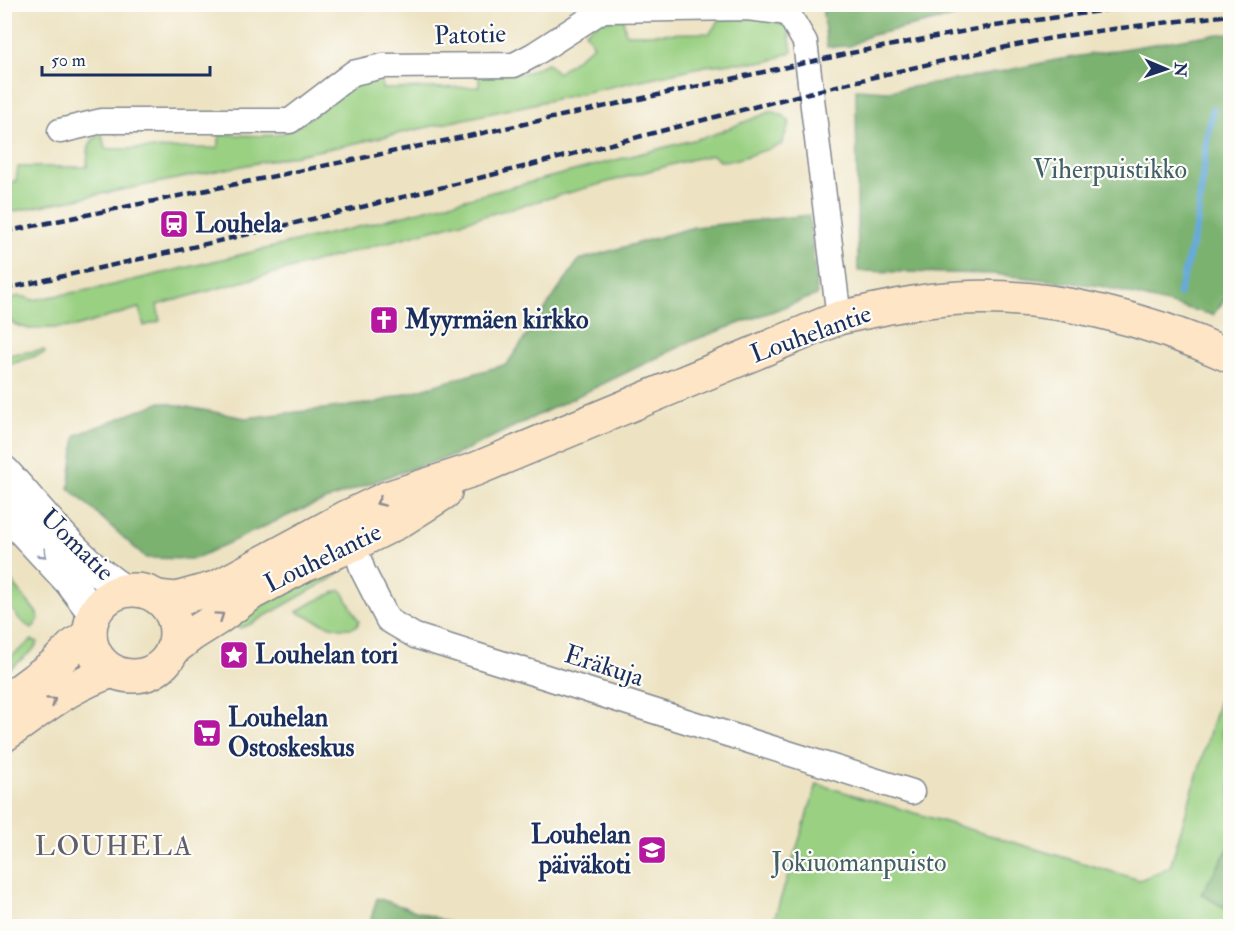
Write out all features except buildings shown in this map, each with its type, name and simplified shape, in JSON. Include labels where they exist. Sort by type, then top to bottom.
[{"type":"main road","name":"Louhelantie","points":[[172,650],[252,593],[305,565],[387,498],[476,469],[839,318],[898,305],[959,298],[999,297],[1088,310],[1124,318],[1217,350]]},
{"type":"main road","name":"Louhelantie","points":[[142,594],[176,599],[218,587],[349,531]]},
{"type":"main road","points":[[4,702],[54,665],[92,624],[106,600],[116,594],[142,594],[169,610],[174,621],[176,636],[172,650],[163,664],[139,676],[126,676],[104,665],[95,654],[92,624]]},
{"type":"main road","points":[[4,735],[71,688],[113,671]]},
{"type":"street","name":"Patotie","points":[[60,131],[102,121],[290,121],[353,73],[383,66],[514,65],[603,10],[747,8],[788,13],[805,42],[839,318]]},
{"type":"street","name":"Uomatie","points":[[4,471],[88,563],[111,582],[142,594]]},
{"type":"street","name":"Uomatie","points":[[4,511],[69,581],[92,624]]},
{"type":"street","name":"Eräkuja","points":[[349,531],[363,572],[388,620],[415,636],[912,792]]},
{"type":"green space","points":[[822,4],[1005,5],[868,36],[850,46],[827,47]]},
{"type":"green space","points":[[764,17],[788,27],[792,52],[767,62],[705,66],[342,146],[5,213],[4,183],[16,181],[18,167],[87,167],[90,143],[102,135],[105,149],[218,148],[220,134],[260,136],[280,134],[306,120],[354,86],[367,80],[381,77],[382,89],[479,87],[479,73],[526,73],[547,63],[558,73],[594,45],[585,32],[600,21],[623,18],[626,34],[710,33],[720,19]]},
{"type":"green space","name":"Viherpuistikko","points":[[1230,33],[1230,293],[1213,315],[1100,286],[993,274],[858,271],[856,89],[888,91],[985,75],[1056,60]]},
{"type":"green space","points":[[772,111],[784,116],[790,123],[781,145],[735,160],[720,161],[713,155],[689,160],[157,305],[160,321],[144,326],[139,308],[75,327],[29,329],[16,325],[5,317],[5,302],[16,297],[22,296],[33,300],[104,287],[354,228],[712,135]]},
{"type":"green space","points":[[809,215],[817,295],[694,340],[455,455],[387,477],[298,511],[194,559],[146,558],[69,488],[76,435],[161,402],[246,418],[374,403],[507,364],[579,260],[694,227]]},
{"type":"green space","points":[[44,350],[45,353],[5,366],[5,355]]},
{"type":"green space","points":[[5,573],[36,612],[39,619],[32,629],[19,619],[5,600]]},
{"type":"green space","points":[[318,573],[336,576],[251,624],[240,628],[233,625],[286,583]]},
{"type":"green space","points":[[340,590],[359,621],[357,626],[335,627],[297,612],[315,601]]},
{"type":"green space","points":[[32,640],[38,642],[33,650],[5,673],[5,661]]},
{"type":"green space","name":"Jokiuomanpuisto","points":[[1230,663],[1230,926],[772,926],[817,784],[1140,880],[1170,867]]},
{"type":"green space","points":[[1230,694],[1230,752],[1222,733]]},
{"type":"green space","points":[[1230,846],[1230,911],[1201,894]]},
{"type":"green space","points":[[377,898],[460,926],[369,926]]},
{"type":"waterway","points":[[1179,294],[1197,224],[1207,138],[1213,109]]},
{"type":"railway","points":[[4,232],[478,134],[851,53],[982,28],[1148,4]]},
{"type":"railway","points":[[4,289],[378,203],[835,86],[969,55],[1084,33],[1230,15]]},
{"type":"place","name":"Louhela","points":[[174,224]]},
{"type":"place","name":"Myyrmäen kirkko","points":[[384,320]]},
{"type":"place","name":"Louhelan tori","points":[[234,655]]},
{"type":"place","name":"Louhelan Ostoskeskus","points":[[207,733]]},
{"type":"place","name":"Louhelan päiväkoti","points":[[652,850]]},
{"type":"district","name":"LOUHELA","points":[[114,846]]}]
